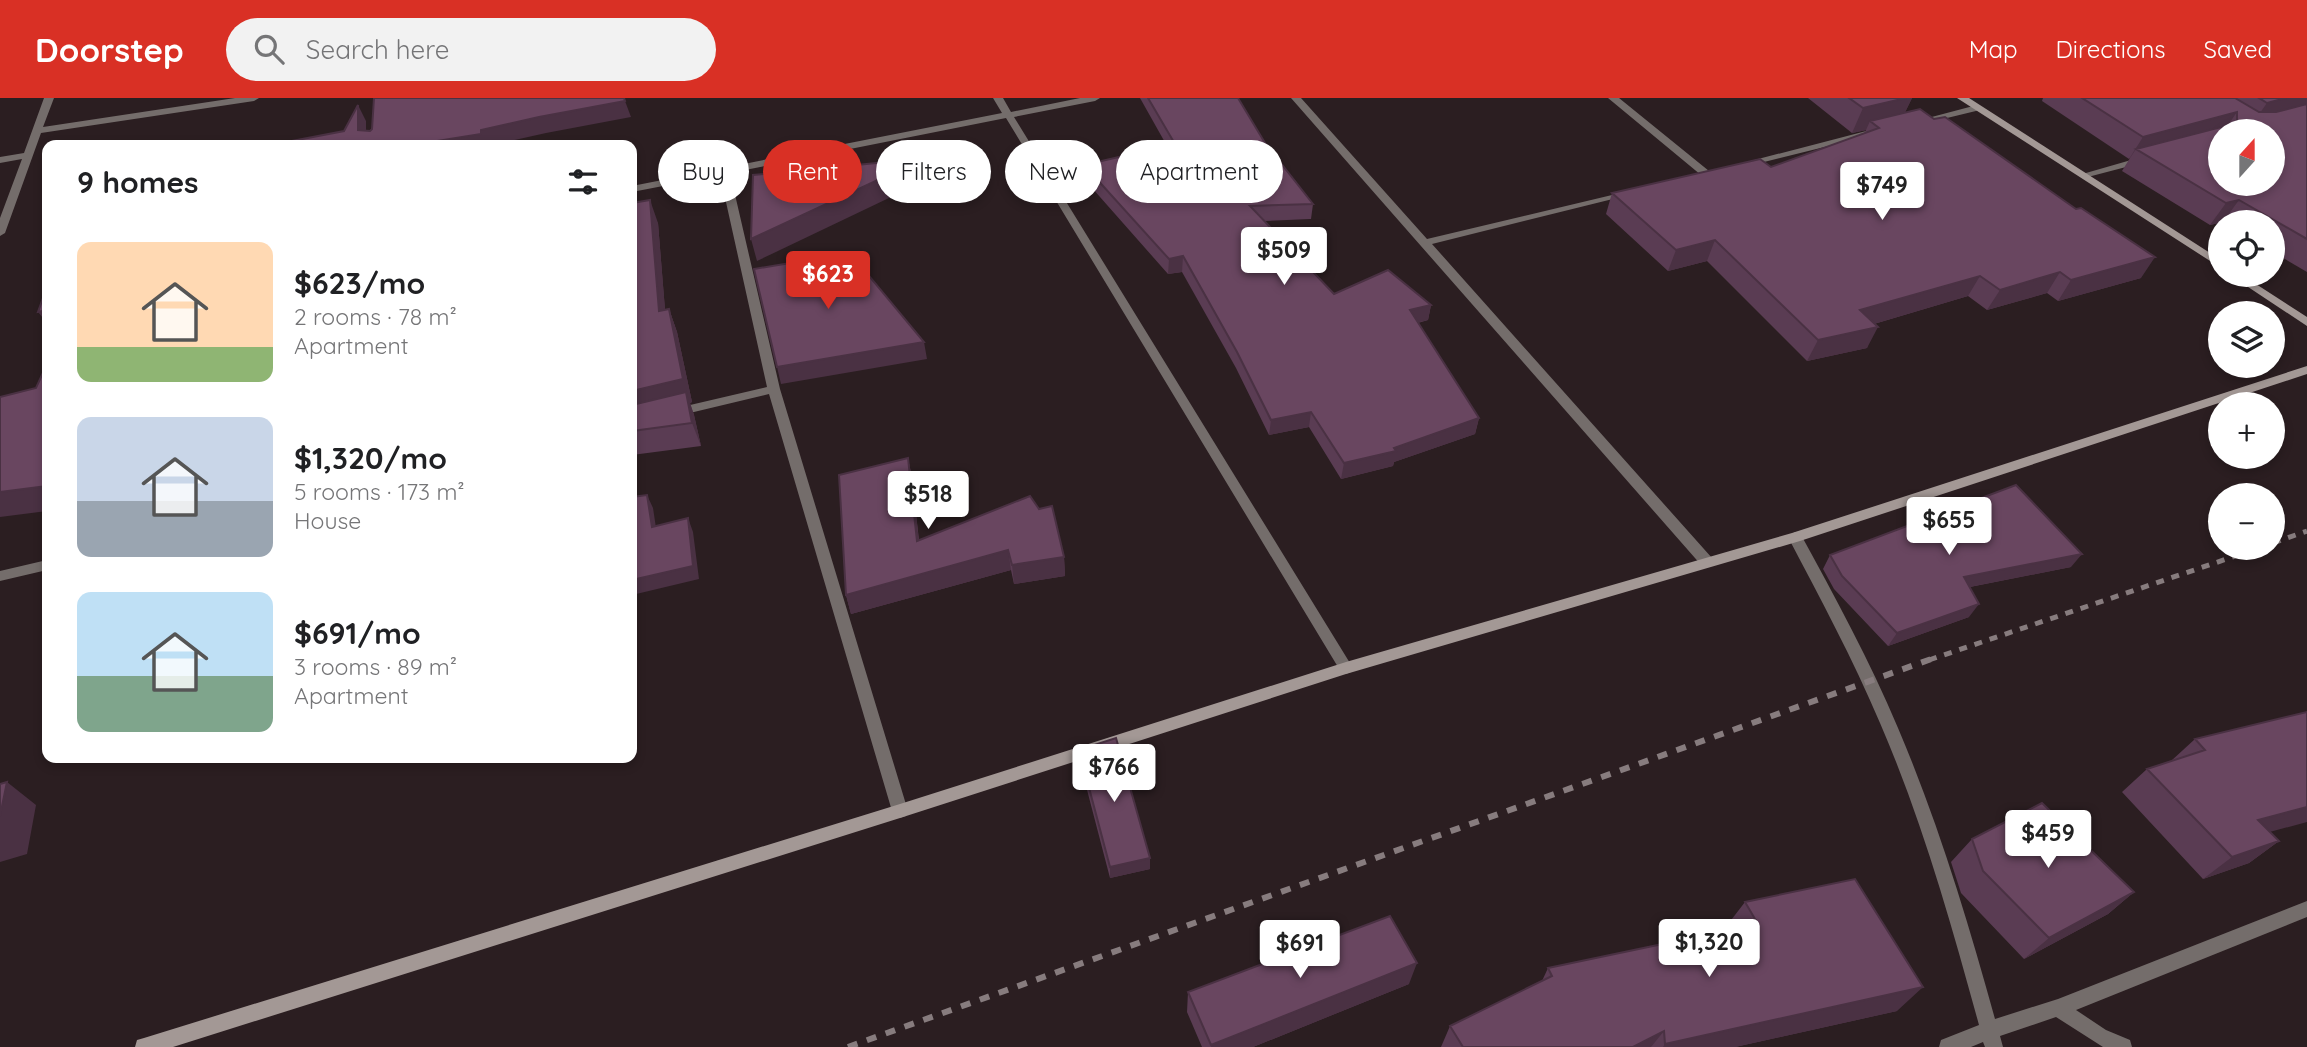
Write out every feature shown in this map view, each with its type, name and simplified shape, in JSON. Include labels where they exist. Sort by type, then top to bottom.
[{"type":"main road","points":[[1962,98],[2208,256]]},
{"type":"main road","points":[[2253,287],[2307,323]]},
{"type":"main road","points":[[144,1047],[900,811],[1346,668],[1795,537],[2307,370]]},
{"type":"street","points":[[0,233],[49,98]]},
{"type":"street","points":[[37,131],[254,98]]},
{"type":"street","points":[[998,98],[1346,668]]},
{"type":"street","points":[[749,167],[1095,98]]},
{"type":"street","points":[[1296,98],[1707,562]]},
{"type":"street","points":[[1612,98],[1705,173]]},
{"type":"street","points":[[1896,127],[1977,108]]},
{"type":"street","points":[[1732,166],[1882,131]]},
{"type":"street","points":[[0,160],[30,155]]},
{"type":"street","points":[[2084,175],[2159,155]]},
{"type":"street","points":[[1692,176],[1719,170]]},
{"type":"street","points":[[637,187],[658,184]]},
{"type":"street","points":[[1424,243],[1638,190]]},
{"type":"street","points":[[732,203],[774,389],[900,811]]},
{"type":"street","points":[[658,417],[774,389]]},
{"type":"street","points":[[1795,537],[1869,680],[1900,753],[1937,856],[1992,1038]]},
{"type":"street","points":[[0,576],[42,566]]},
{"type":"street","points":[[1948,1047],[1992,1038],[2307,909]]},
{"type":"street","points":[[2058,1009],[2100,1036],[2123,1047]]},
{"type":"building","points":[[374,98],[624,98],[625,101],[539,117],[481,130],[481,134],[443,140],[297,140],[344,131],[358,105],[358,130],[372,129]]},
{"type":"building","points":[[1148,98],[1238,98],[1263,140],[1173,140]]},
{"type":"building","points":[[1849,98],[1906,98],[1863,108]]},
{"type":"building","points":[[2082,98],[2235,98],[2259,112],[2276,112],[2307,104],[2307,239],[2285,226],[2285,210],[2256,210],[2239,200],[2226,203],[2214,196],[2286,196],[2286,119],[2237,119],[2237,112],[2143,137]]},
{"type":"building","points":[[2259,98],[2286,98],[2267,103]]},
{"type":"building","points":[[1920,109],[1934,119],[1945,117],[2076,209],[2081,208],[2155,257],[2071,280],[2060,272],[2000,290],[1980,276],[1860,310],[1878,327],[1818,340],[1715,240],[1676,250],[1612,193],[1760,159],[1771,167],[1879,128],[1870,121]]},
{"type":"building","points":[[2208,130],[2208,192],[2136,149]]},
{"type":"building","points":[[1116,158],[1116,200],[1102,185],[1102,161]]},
{"type":"building","points":[[876,163],[876,181],[862,187],[862,164]]},
{"type":"building","points":[[1283,166],[1313,204],[1250,206],[1334,294],[1388,270],[1431,305],[1410,310],[1479,418],[1394,448],[1396,451],[1344,463],[1311,412],[1271,420],[1237,352],[1183,256],[1169,259],[1118,203],[1283,203]]},
{"type":"building","points":[[763,174],[763,203],[828,203],[751,239],[753,175]]},
{"type":"building","points":[[650,200],[659,311],[669,309],[683,379],[637,390],[637,202]]},
{"type":"building","points":[[850,253],[924,342],[777,367],[754,269]]},
{"type":"building","points":[[42,375],[42,487],[0,492],[0,397],[36,388]]},
{"type":"building","points":[[686,392],[692,423],[637,430],[637,404]]},
{"type":"building","points":[[908,458],[917,541],[1030,496],[1039,509],[1052,506],[1064,557],[1012,565],[1008,550],[846,595],[839,475]]},
{"type":"building","points":[[2016,485],[2082,554],[1964,577],[1979,604],[1897,633],[1842,576],[1830,555]]},
{"type":"building","points":[[647,495],[652,527],[688,518],[693,566],[637,579],[637,496]]},
{"type":"building","points":[[2307,712],[2307,807],[2258,820],[2279,841],[2232,857],[2147,769],[2205,750],[2195,739]]},
{"type":"building","points":[[1116,738],[1150,858],[1110,867],[1079,750]]},
{"type":"building","points":[[7,782],[0,816],[0,784]]},
{"type":"building","points":[[2042,803],[2134,892],[2049,938],[1983,871],[1972,839]]},
{"type":"building","points":[[1855,879],[1923,987],[1665,1044],[1664,1031],[1633,1047],[1463,1047],[1450,1026],[1552,976],[1548,968],[1758,924],[1745,902]]},
{"type":"building","points":[[1390,916],[1417,963],[1211,1045],[1188,992]]},
{"type":"railway","points":[[2285,539],[2307,531]]},
{"type":"railway","points":[[1929,660],[2224,560]]},
{"type":"railway","points":[[848,1047],[1934,658]]}]
